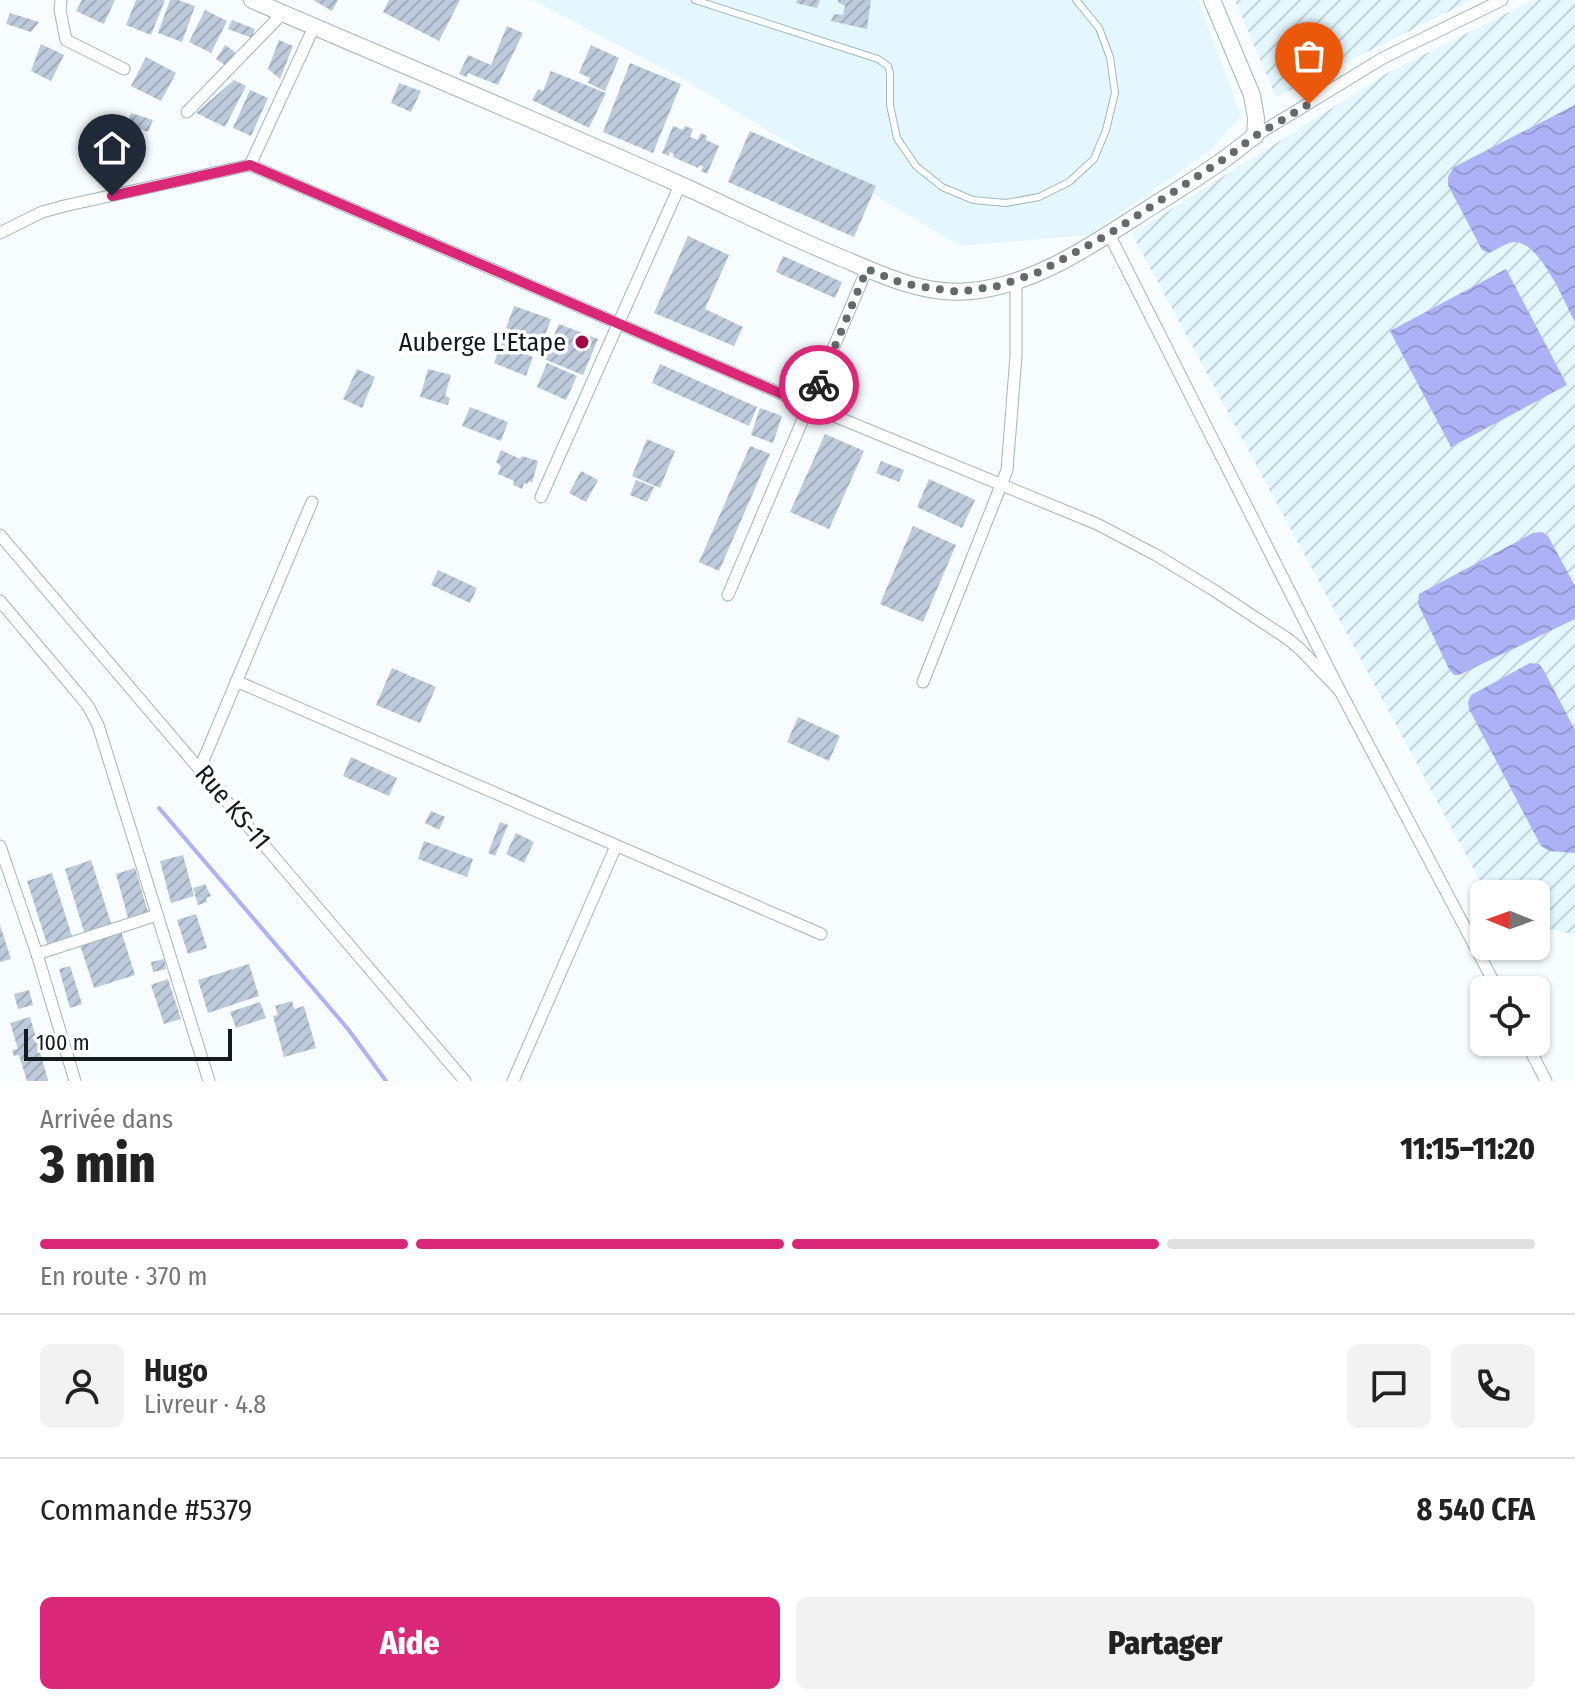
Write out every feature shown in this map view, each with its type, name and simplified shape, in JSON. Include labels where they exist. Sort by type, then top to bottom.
[{"type":"street","points":[[61,0],[66,40],[124,69]]},
{"type":"street","points":[[1212,0],[1252,95],[1255,136]]},
{"type":"street","points":[[262,2],[867,269],[899,282],[941,291],[969,291],[1039,272],[1109,234],[1255,136],[1383,58],[1502,0]]},
{"type":"street","points":[[187,112],[283,13]]},
{"type":"street","points":[[250,165],[314,27]]},
{"type":"street","points":[[0,233],[53,209],[250,165],[810,406],[1097,524],[1212,589],[1300,649],[1340,691]]},
{"type":"street","points":[[541,497],[680,185]]},
{"type":"street","points":[[1109,234],[1340,691],[1491,976]]},
{"type":"street","points":[[728,595],[867,269]]},
{"type":"street","points":[[923,682],[1003,484],[1009,456],[1016,356],[1016,280]]},
{"type":"street","points":[[200,768],[312,502]]},
{"type":"street","name":"Rue KS-11","points":[[0,535],[465,1081]]},
{"type":"street","points":[[0,601],[88,706],[98,725],[206,1080]]},
{"type":"street","points":[[236,681],[821,934]]},
{"type":"street","points":[[0,846],[4,873],[37,954],[75,1081]]},
{"type":"street","points":[[513,1081],[616,846]]},
{"type":"street","points":[[37,954],[157,915]]},
{"type":"street","points":[[1533,1056],[1546,1081]]},
{"type":"lane","points":[[695,0],[878,59],[888,66],[890,73],[890,105],[897,138],[916,166],[942,187],[973,200],[1006,203],[1039,197],[1069,182],[1094,159],[1106,130],[1115,93],[1110,57],[1099,28],[1076,0]]},
{"type":"shaded area","points":[[533,0],[1198,0],[1241,116],[1210,151],[1089,235],[960,246],[681,78]]},
{"type":"shaded area","points":[[1235,0],[1472,0],[1276,97]]},
{"type":"shaded area","points":[[1533,0],[1575,0],[1575,935],[1550,929],[1550,880],[1479,880],[1132,234],[1389,72]]},
{"type":"water","points":[[1575,105],[1575,322],[1550,274],[1533,251],[1513,242],[1489,253],[1482,250],[1448,185],[1448,177],[1454,167]]},
{"type":"water","points":[[1506,269],[1567,385],[1451,447],[1390,331]]},
{"type":"water","points":[[1542,532],[1548,536],[1575,586],[1575,619],[1454,675],[1418,604],[1419,594],[1533,533]]},
{"type":"water","points":[[1530,663],[1539,664],[1543,669],[1575,730],[1575,853],[1549,851],[1541,846],[1469,709],[1471,695]]},
{"type":"building","points":[[82,0],[115,0],[104,24],[76,11]]},
{"type":"building","points":[[136,0],[165,0],[151,35],[126,25]]},
{"type":"building","points":[[170,0],[195,6],[182,42],[158,33]]},
{"type":"building","points":[[313,0],[338,0],[332,11]]},
{"type":"building","points":[[389,0],[460,0],[439,41],[383,12]]},
{"type":"building","points":[[797,0],[820,0],[817,8],[796,3]]},
{"type":"building","points":[[838,0],[871,0],[867,29],[831,21],[834,14],[843,15],[845,6]]},
{"type":"building","points":[[205,10],[227,21],[211,53],[189,42]]},
{"type":"building","points":[[10,13],[39,22],[31,32],[6,24]]},
{"type":"building","points":[[232,20],[255,29],[252,38],[228,29]]},
{"type":"building","points":[[507,26],[523,33],[498,85],[468,73],[467,77],[459,74],[468,55],[491,65]]},
{"type":"building","points":[[279,40],[293,46],[280,79],[268,69]]},
{"type":"building","points":[[41,44],[64,55],[51,81],[31,71]]},
{"type":"building","points":[[225,45],[235,52],[226,66],[216,59]]},
{"type":"building","points":[[591,45],[619,58],[605,91],[588,83],[590,78],[579,73]]},
{"type":"building","points":[[146,57],[176,73],[161,101],[131,86]]},
{"type":"building","points":[[630,63],[681,84],[653,153],[603,132]]},
{"type":"building","points":[[551,71],[606,93],[589,128],[532,100],[538,89],[543,91]]},
{"type":"building","points":[[234,80],[246,86],[225,127],[196,113]]},
{"type":"building","points":[[399,83],[421,91],[411,112],[391,103]]},
{"type":"building","points":[[250,90],[268,98],[251,136],[233,128]]},
{"type":"building","points":[[131,113],[153,120],[148,132],[127,125]]},
{"type":"building","points":[[673,126],[683,130],[685,126],[693,129],[690,137],[698,140],[701,133],[707,136],[706,140],[719,146],[707,174],[701,171],[703,166],[699,165],[698,168],[673,157],[674,154],[670,152],[669,156],[662,153]]},
{"type":"building","points":[[750,131],[876,186],[854,237],[728,182]]},
{"type":"building","points":[[688,236],[729,255],[705,309],[743,327],[734,346],[654,313]]},
{"type":"building","points":[[783,256],[842,282],[835,298],[776,272]]},
{"type":"building","points":[[514,306],[551,319],[543,341],[506,328]]},
{"type":"building","points":[[559,324],[598,339],[583,375],[544,359]]},
{"type":"building","points":[[506,332],[523,339],[518,351],[533,357],[526,376],[494,363]]},
{"type":"building","points":[[547,363],[577,376],[566,400],[537,387]]},
{"type":"building","points":[[660,364],[757,407],[749,426],[652,383]]},
{"type":"building","points":[[357,369],[375,377],[362,408],[343,399]]},
{"type":"building","points":[[428,369],[451,375],[445,396],[450,398],[448,405],[420,397]]},
{"type":"building","points":[[470,407],[508,422],[501,441],[462,426]]},
{"type":"building","points":[[760,408],[782,416],[773,443],[751,435]]},
{"type":"building","points":[[825,434],[864,451],[829,529],[790,512]]},
{"type":"building","points":[[647,439],[675,451],[660,488],[632,476]]},
{"type":"building","points":[[750,446],[770,454],[719,571],[699,562]]},
{"type":"building","points":[[501,450],[520,459],[522,456],[538,461],[532,483],[524,483],[522,489],[513,485],[514,481],[498,474],[501,466],[496,462]]},
{"type":"building","points":[[881,461],[904,470],[899,482],[876,473]]},
{"type":"building","points":[[581,471],[598,480],[586,502],[569,493]]},
{"type":"building","points":[[929,479],[975,500],[962,528],[917,507]]},
{"type":"building","points":[[636,480],[654,487],[647,502],[630,495]]},
{"type":"building","points":[[913,526],[956,545],[923,622],[880,604]]},
{"type":"building","points":[[438,570],[477,588],[470,603],[431,585]]},
{"type":"building","points":[[392,668],[436,687],[420,723],[376,705]]},
{"type":"building","points":[[798,717],[840,736],[829,761],[787,742]]},
{"type":"building","points":[[351,757],[397,778],[389,796],[343,776]]},
{"type":"building","points":[[431,811],[445,817],[439,830],[425,823]]},
{"type":"building","points":[[500,822],[508,825],[495,856],[488,853]]},
{"type":"building","points":[[516,833],[534,842],[524,863],[506,854]]},
{"type":"building","points":[[424,841],[473,859],[467,877],[418,859]]},
{"type":"building","points":[[183,855],[194,896],[171,903],[160,861]]},
{"type":"building","points":[[91,860],[111,923],[84,932],[65,869]]},
{"type":"building","points":[[135,868],[148,912],[128,918],[116,874]]},
{"type":"building","points":[[52,873],[72,936],[47,944],[27,881]]},
{"type":"building","points":[[205,884],[211,896],[206,898],[207,902],[198,905],[193,888]]},
{"type":"building","points":[[196,914],[207,948],[188,954],[177,920]]},
{"type":"building","points":[[0,925],[11,959],[0,962]]},
{"type":"building","points":[[121,931],[135,975],[94,988],[80,945]]},
{"type":"building","points":[[164,959],[166,969],[153,972],[151,962]]},
{"type":"building","points":[[249,964],[259,996],[208,1013],[198,980]]},
{"type":"building","points":[[70,966],[82,1004],[70,1008],[59,969]]},
{"type":"building","points":[[168,979],[181,1019],[164,1024],[151,985]]},
{"type":"building","points":[[29,990],[33,1005],[18,1009],[14,994]]},
{"type":"building","points":[[292,1001],[294,1009],[304,1006],[316,1048],[284,1057],[273,1016],[278,1015],[275,1006]]},
{"type":"building","points":[[260,1002],[266,1018],[236,1028],[230,1012]]},
{"type":"building","points":[[30,1017],[47,1081],[27,1081],[19,1055],[14,1056],[12,1050],[18,1049],[10,1023]]},
{"type":"waterway","points":[[159,808],[348,1029],[386,1081]]},
{"type":"way so far","points":[[819,385],[867,269],[899,282],[959,292],[998,286],[1039,272],[1109,234],[1255,136],[1309,104]]},
{"type":"place","name":"Auberge L'Etape","points":[[582,342]]},
{"type":"route","points":[[112,196],[250,165],[810,406],[819,385]]}]
